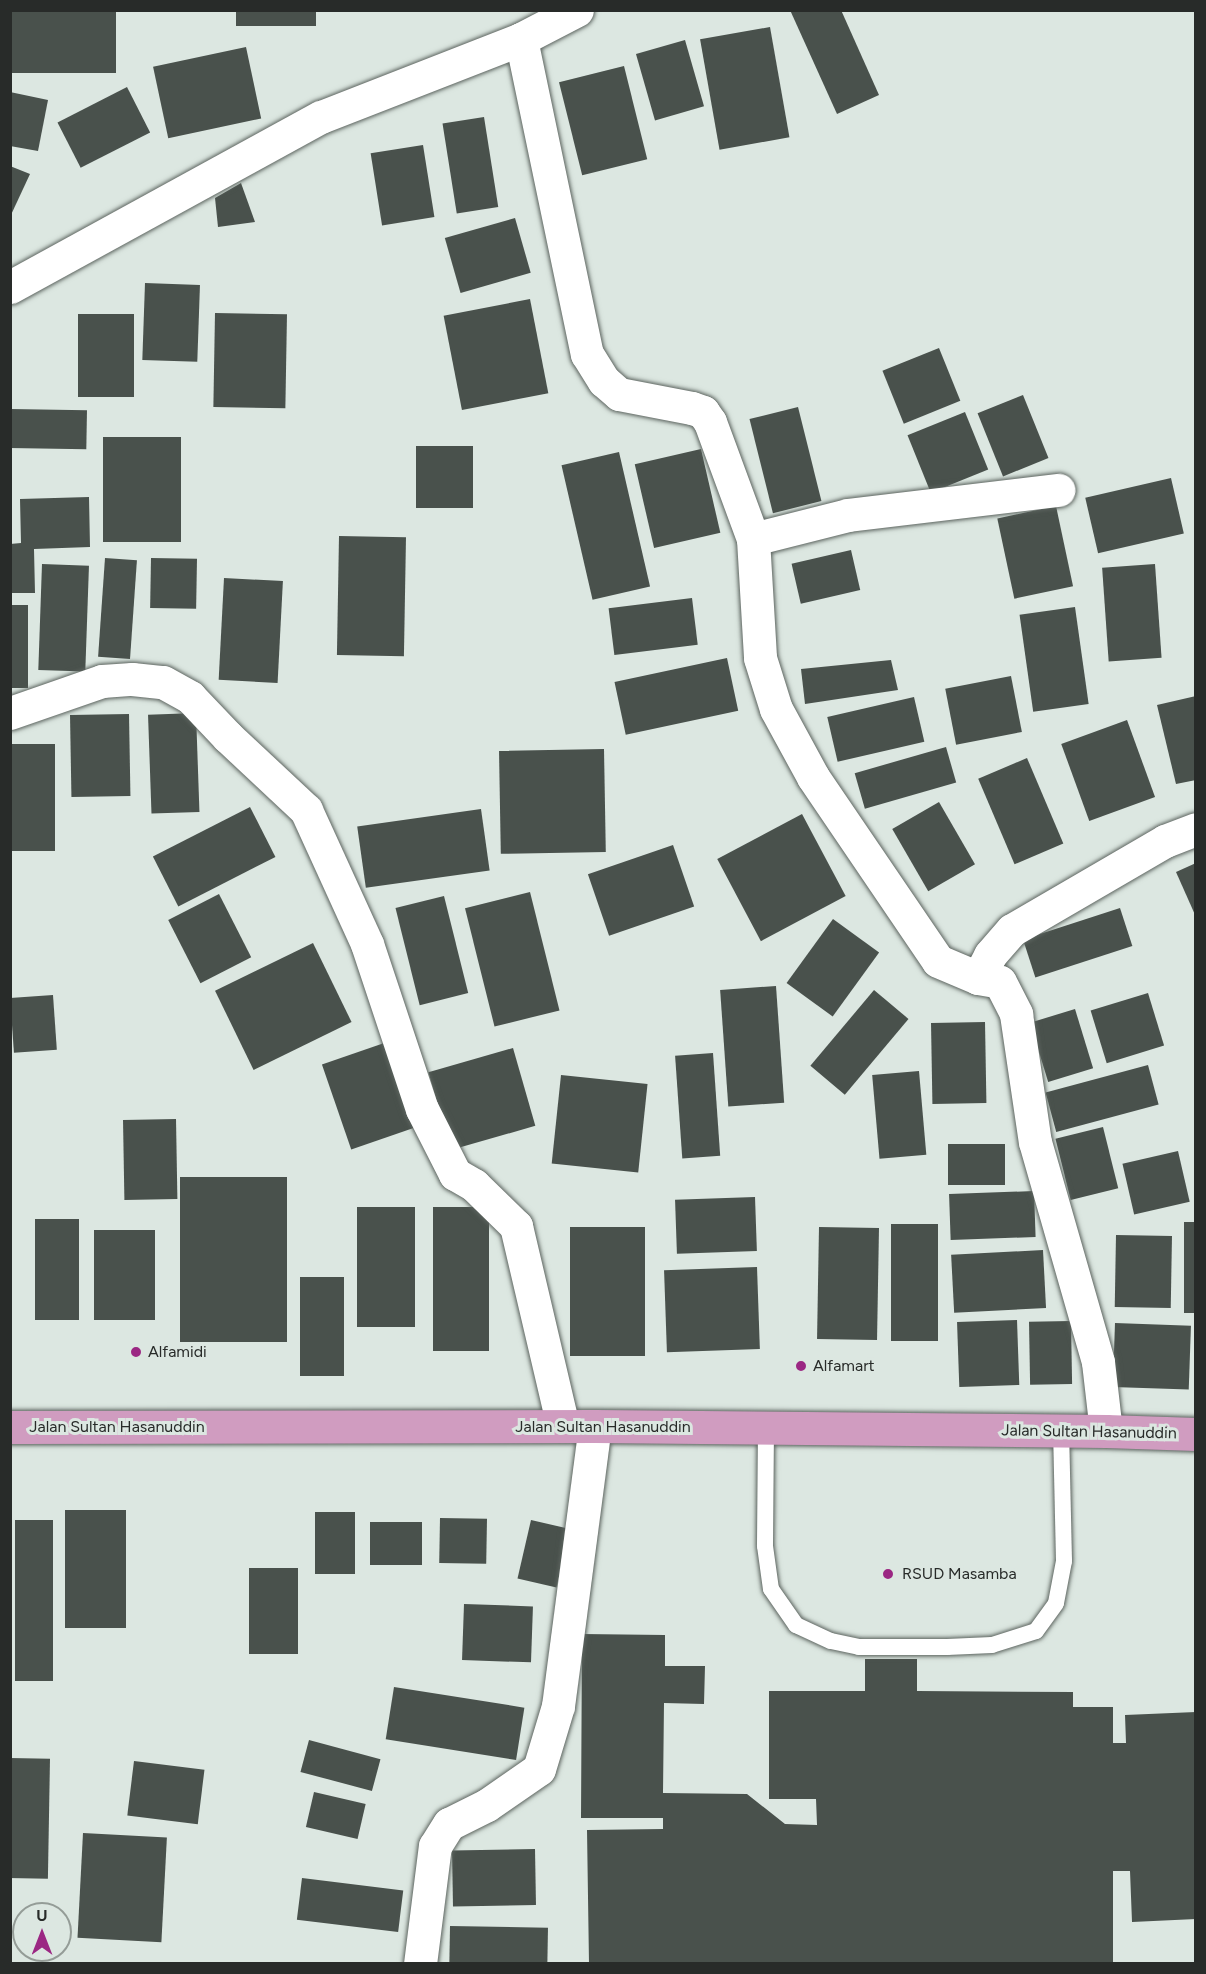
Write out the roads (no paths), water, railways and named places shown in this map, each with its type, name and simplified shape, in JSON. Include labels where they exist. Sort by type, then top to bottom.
[{"type":"highway","name":"Jalan Sultan Hasanuddin","points":[[10,1427],[595,1426],[1106,1431],[1196,1434]]},
{"type":"street","points":[[10,287],[321,117],[521,39],[577,10]]},
{"type":"street","points":[[521,39],[587,354],[604,381],[619,394],[703,412],[710,422],[753,539],[760,658],[776,709],[813,777],[938,962],[978,978],[1000,982],[1016,1014],[1035,1142],[1098,1362],[1106,1431]]},
{"type":"street","points":[[753,539],[848,515],[1059,489]]},
{"type":"street","points":[[10,713],[102,681],[132,679],[163,682],[190,696],[228,737],[306,810],[367,944],[427,1118],[455,1174],[474,1185],[516,1226],[563,1426]]},
{"type":"street","points":[[978,978],[990,955],[1012,930],[1165,841],[1196,829]]},
{"type":"street","points":[[420,1964],[435,1846],[449,1824],[487,1805],[539,1769],[558,1706],[595,1426]]},
{"type":"lane","points":[[766,1428],[765,1546],[771,1589],[796,1625],[831,1641],[870,1647],[992,1645],[1036,1631],[1056,1603],[1064,1561],[1061,1431]]},
{"type":"place","name":"Alfamidi","points":[[136,1352]]},
{"type":"place","name":"Alfamart","points":[[801,1366]]},
{"type":"place","name":"RSUD Masamba","points":[[888,1574]]}]
